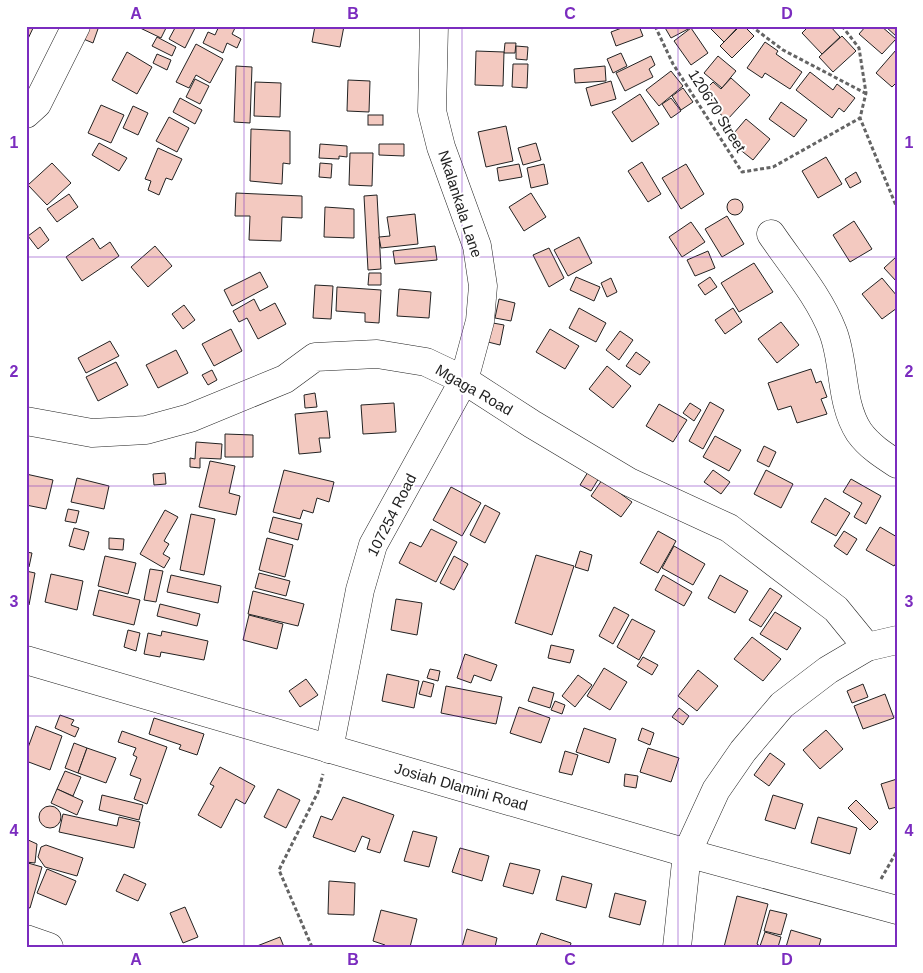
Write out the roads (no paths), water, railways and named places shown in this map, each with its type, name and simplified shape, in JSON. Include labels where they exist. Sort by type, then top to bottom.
[{"type":"street","points":[[26,114],[37,104],[76,26]]},
{"type":"street","name":"Nkalankala Lane","points":[[434,26],[432,111],[441,147],[476,246],[483,286],[480,321],[464,380]]},
{"type":"street","points":[[771,234],[820,306],[833,332],[843,370],[850,411],[859,431],[873,448],[897,464]]},
{"type":"street","name":"Mgaga Road","points":[[26,420],[92,432],[146,430],[190,418],[285,379],[315,357],[376,354],[426,362],[464,380],[532,424],[629,482],[729,528],[836,609],[867,647]]},
{"type":"street","name":"107254 Road","points":[[329,749],[360,590],[373,545],[464,380]]},
{"type":"street","points":[[677,947],[687,853],[716,790],[743,751],[782,705],[828,670],[867,647],[897,640]]},
{"type":"street","name":"Josiah Dlamini Road","points":[[26,660],[687,853],[897,910]]},
{"type":"street","points":[[26,939],[49,947]]}]
